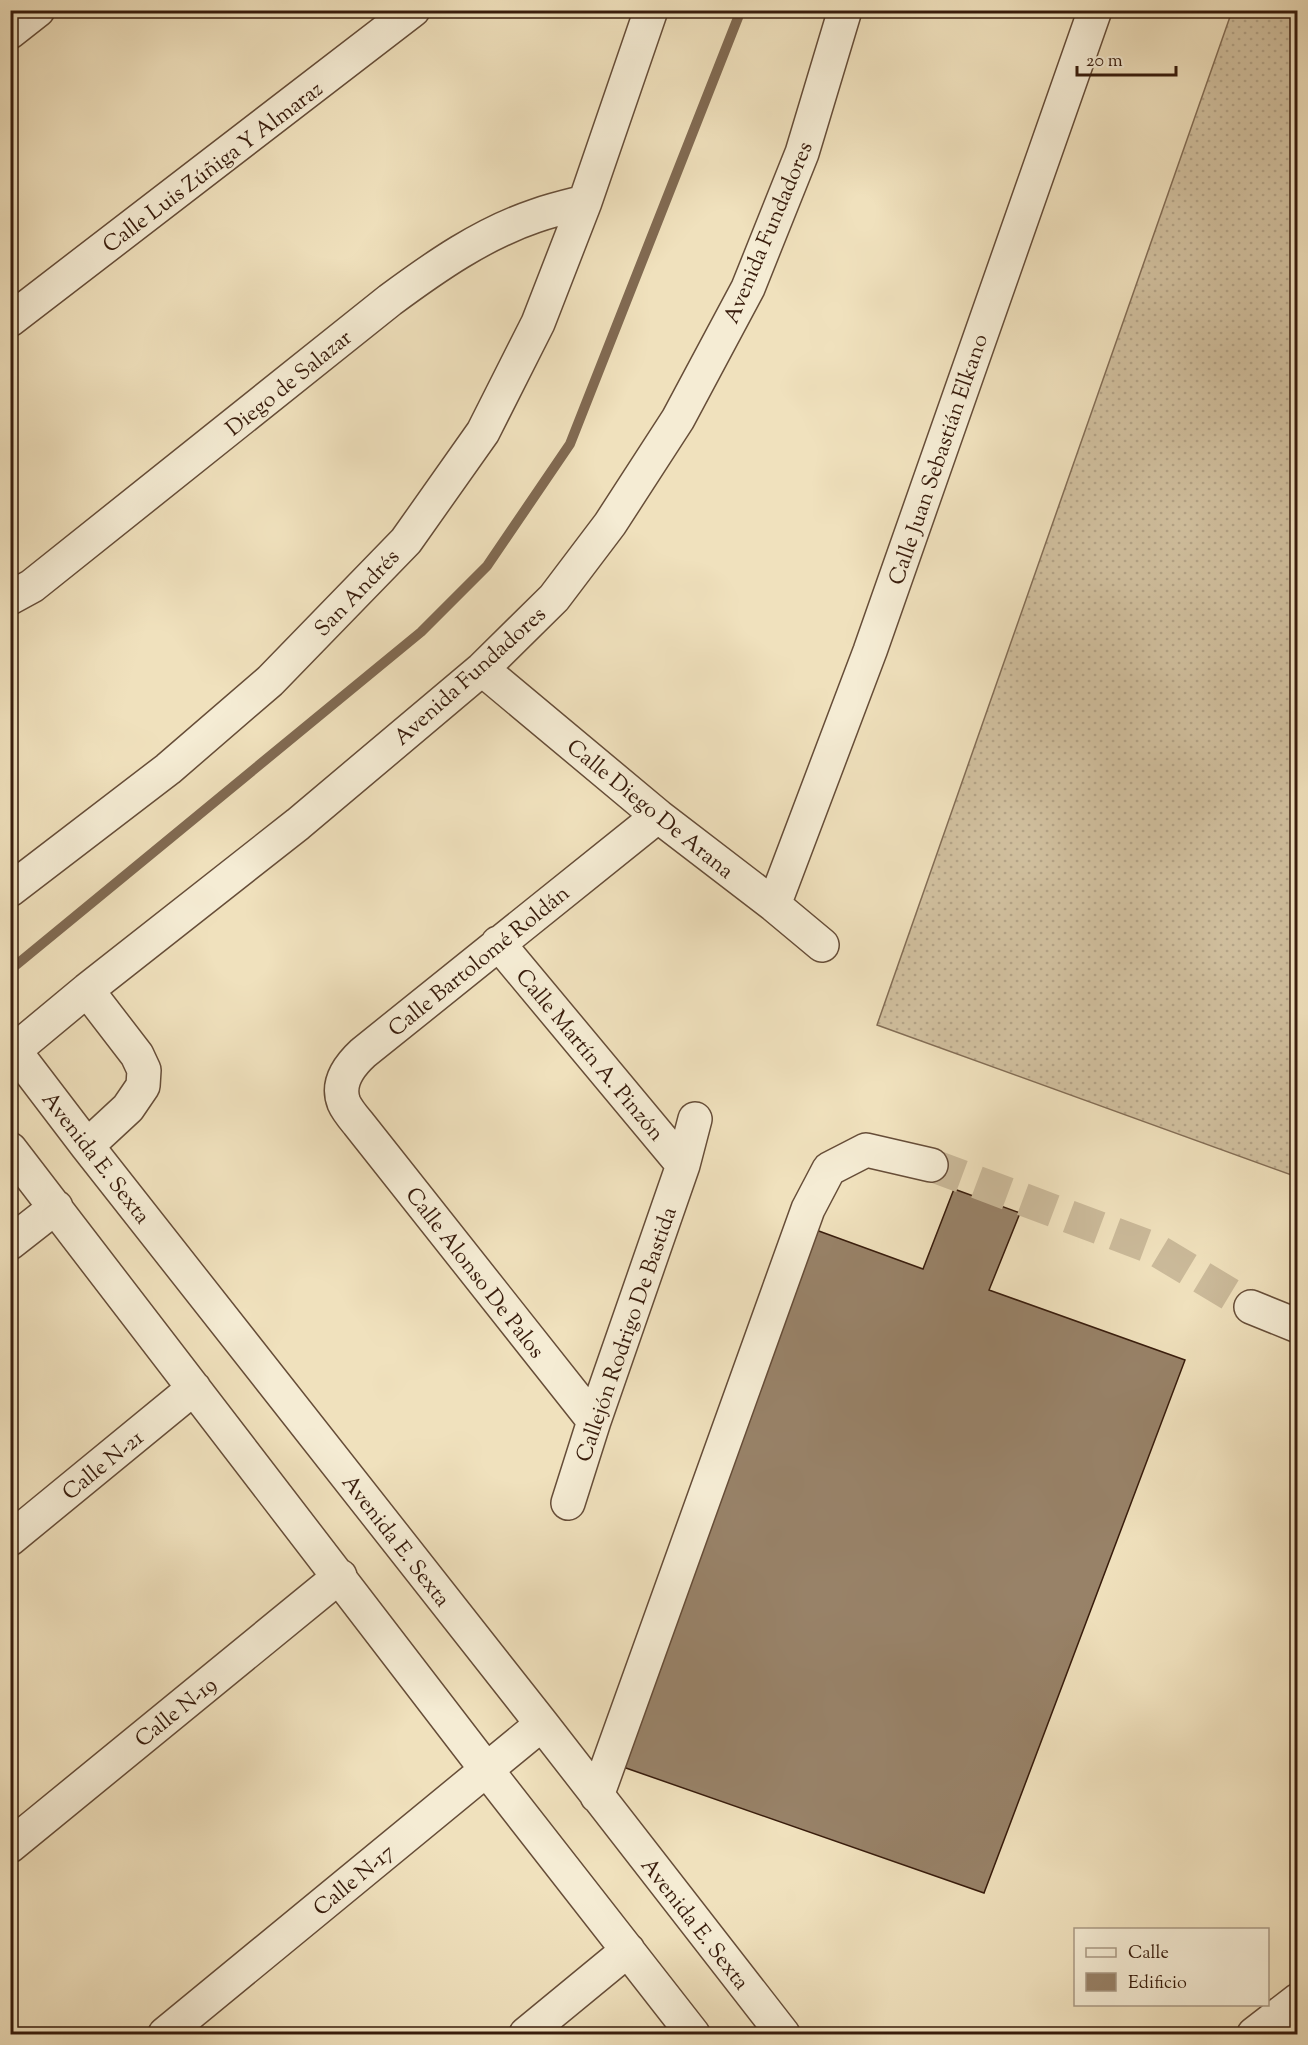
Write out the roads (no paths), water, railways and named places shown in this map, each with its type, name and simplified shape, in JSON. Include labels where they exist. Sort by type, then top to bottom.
[{"type":"street","points":[[10,32],[38,10]]},
{"type":"street","name":"Calle Luis Zúñiga Y Almaraz","points":[[10,320],[413,10]]},
{"type":"street","points":[[585,202],[651,10]]},
{"type":"street","name":"Avenida Fundadores","points":[[12,1050],[298,824],[482,669],[554,598],[610,524],[678,418],[748,288],[802,153],[845,10]]},
{"type":"street","name":"Calle Juan Sebastián Elkano","points":[[774,905],[874,640],[1095,10]]},
{"type":"street","name":"Diego de Salazar","points":[[10,598],[32,586],[438,264],[491,234],[536,216],[585,202]]},
{"type":"street","name":"San Andrés","points":[[10,890],[168,769],[270,681],[406,541],[483,432],[538,323],[585,202]]},
{"type":"street","name":"Calle Diego De Arana","points":[[482,669],[658,816],[822,945]]},
{"type":"street","name":"Calle Bartolomé Roldán","points":[[358,1123],[344,1102],[342,1086],[347,1068],[498,943],[658,816]]},
{"type":"street","name":"Calle Martín A. Pinzón","points":[[498,943],[683,1165]]},
{"type":"street","points":[[87,990],[137,1054],[144,1070],[143,1086],[128,1108],[87,1146]]},
{"type":"street","name":"Avenida E. Sexta","points":[[12,1050],[783,2034]]},
{"type":"street","name":"Callejón Rodrigo De Bastida","points":[[568,1503],[683,1165],[694,1119]]},
{"type":"street","name":"Calle Alonso De Palos","points":[[358,1123],[594,1421]]},
{"type":"street","points":[[10,1149],[486,1769],[693,2034]]},
{"type":"street","points":[[597,1796],[808,1209],[830,1169],[866,1150],[931,1165]]},
{"type":"street","points":[[10,1243],[56,1207]]},
{"type":"street","points":[[1251,1307],[1298,1326]]},
{"type":"street","name":"Calle N-21","points":[[10,1539],[194,1388]]},
{"type":"street","name":"Calle N-19","points":[[10,1846],[340,1576]]},
{"type":"street","name":"Calle N-17","points":[[165,2034],[542,1724]]},
{"type":"street","points":[[526,2034],[628,1950]]},
{"type":"street","points":[[1254,2034],[1298,2000]]},
{"type":"waterway","points":[[10,970],[421,632],[487,566],[570,444],[741,10]]},
{"type":"tunnel","points":[[931,1165],[1153,1248],[1251,1307]]}]
